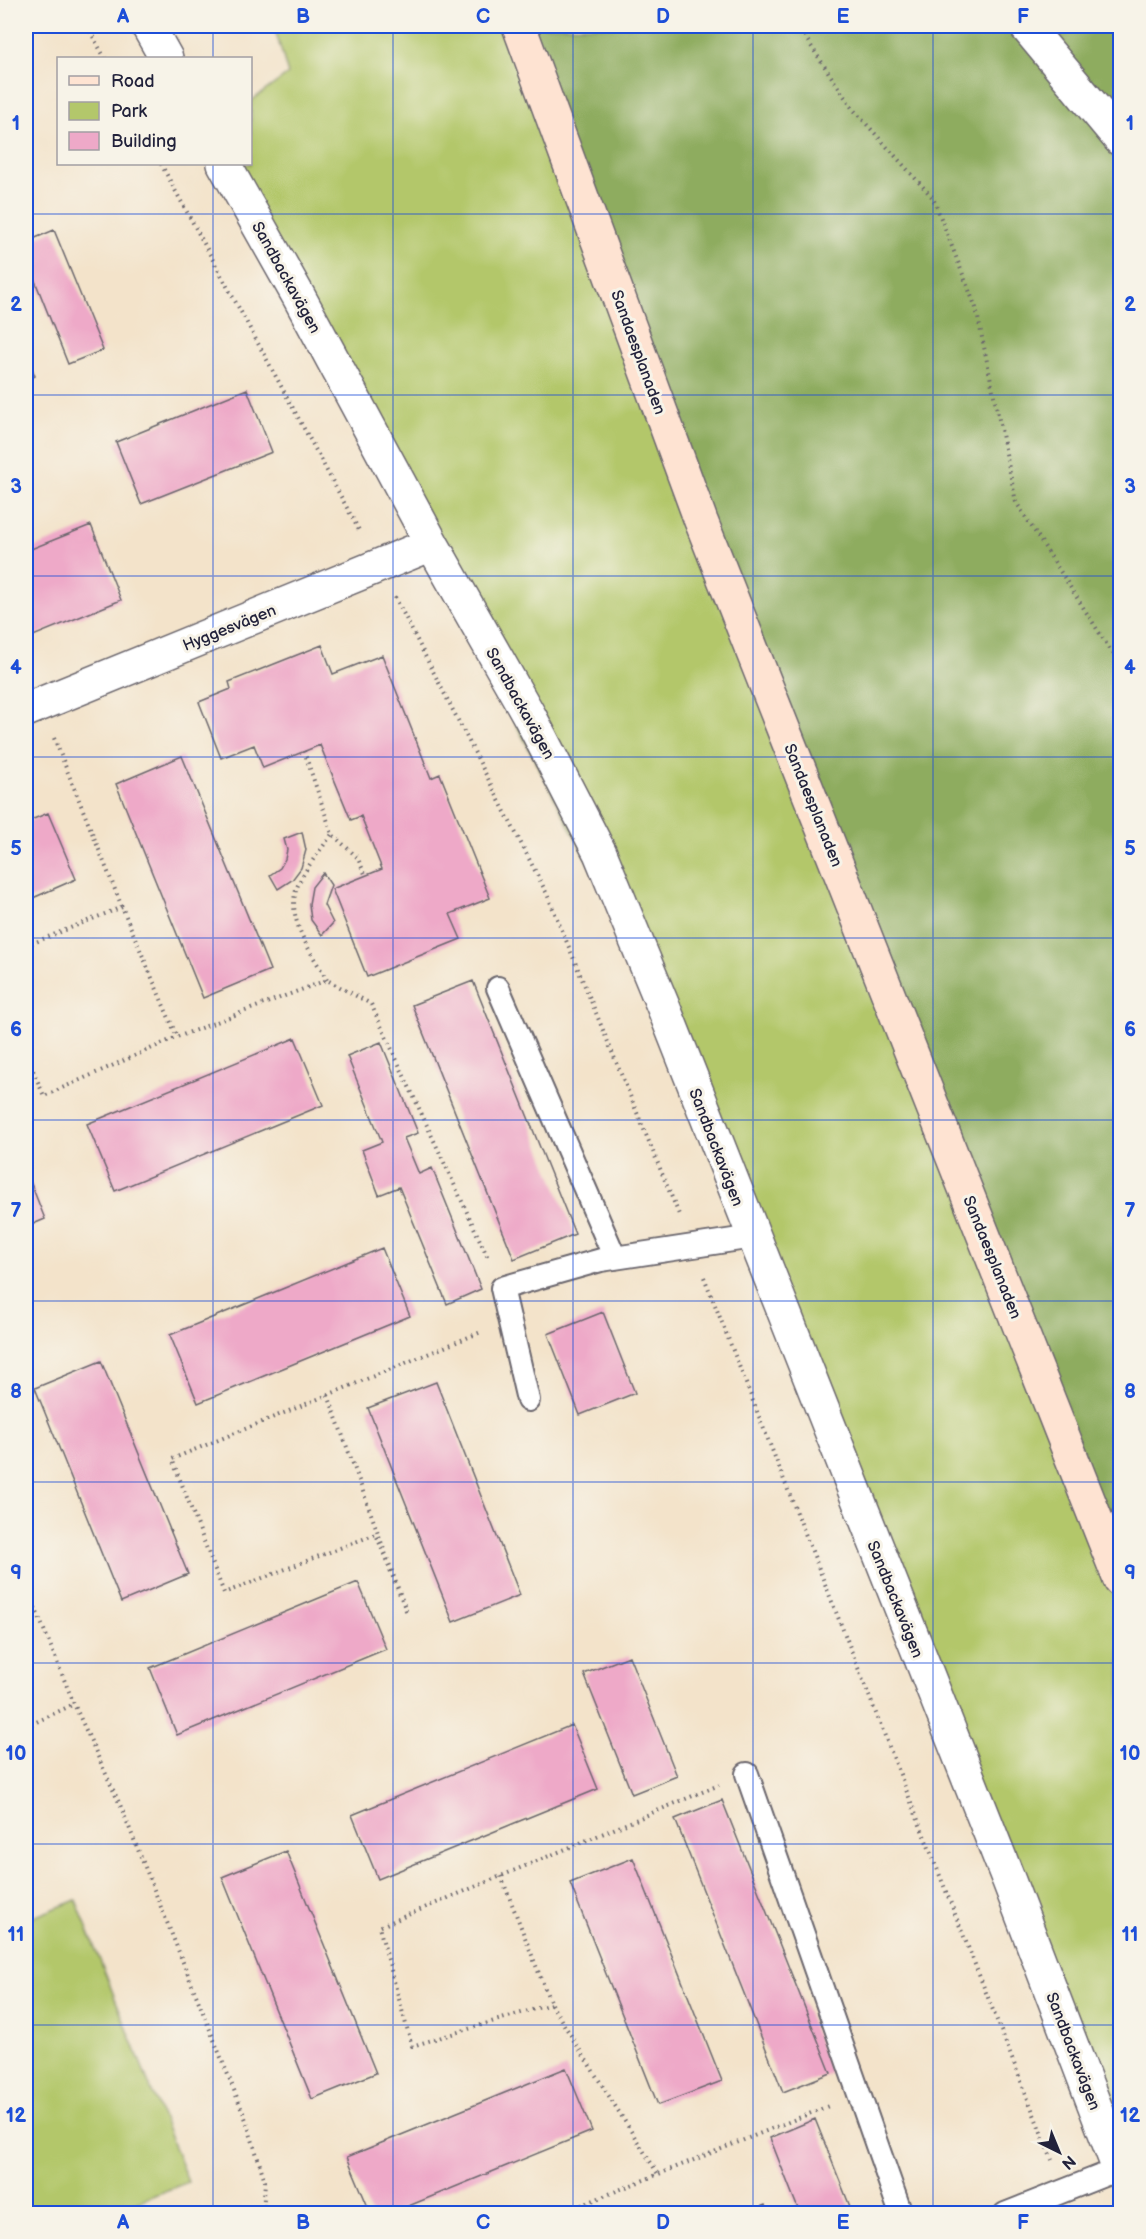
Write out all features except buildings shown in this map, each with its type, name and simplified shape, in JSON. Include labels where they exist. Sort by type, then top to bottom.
[{"type":"main road","name":"Sandaesplanaden","points":[[519,26],[701,521],[1120,1580]]},
{"type":"street","points":[[148,26],[165,57]]},
{"type":"street","points":[[1026,26],[1120,139]]},
{"type":"street","name":"Sandbackavägen","points":[[225,165],[299,297],[432,544],[530,717],[600,853],[663,1006],[1009,1881],[1120,2170]]},
{"type":"street","name":"Hyggesvägen","points":[[33,707],[432,544]]},
{"type":"lane","points":[[498,987],[615,1258]]},
{"type":"lane","points":[[528,1400],[502,1288],[602,1260],[753,1237]]},
{"type":"lane","points":[[747,1774],[901,2214]]},
{"type":"lane","points":[[1005,2214],[1120,2170]]},
{"type":"path","points":[[87,26],[104,57]]},
{"type":"path","points":[[798,26],[852,108],[933,198],[976,308],[1016,502],[1120,662]]},
{"type":"path","points":[[163,165],[379,566],[547,894],[681,1219]]},
{"type":"path","points":[[33,707],[177,1037]]},
{"type":"path","points":[[304,751],[332,834],[357,857],[366,876]]},
{"type":"path","points":[[332,834],[309,867],[295,893],[294,915],[327,980],[371,1004],[502,1288]]},
{"type":"path","points":[[26,946],[122,907]]},
{"type":"path","points":[[26,1054],[44,1096],[177,1037],[327,980]]},
{"type":"path","points":[[702,1274],[1057,2171]]},
{"type":"path","points":[[328,1395],[406,1613],[376,1534],[224,1593],[172,1459],[510,1320]]},
{"type":"path","points":[[26,1585],[74,1704],[121,1807],[246,2120],[265,2181],[263,2214]]},
{"type":"path","points":[[26,1727],[74,1704]]},
{"type":"path","points":[[551,2004],[412,2046],[379,1927],[747,1774]]},
{"type":"path","points":[[501,1876],[551,2004],[658,2174]]},
{"type":"path","points":[[559,2214],[859,2093]]},
{"type":"green space","points":[[274,26],[519,26],[1120,1580],[1120,2172],[663,1006],[225,165],[252,165],[252,100],[288,74]]},
{"type":"green space","points":[[519,26],[1120,26],[1120,1580]]},
{"type":"green space","points":[[76,1900],[188,2182],[108,2213],[26,2213],[26,1920]]}]
